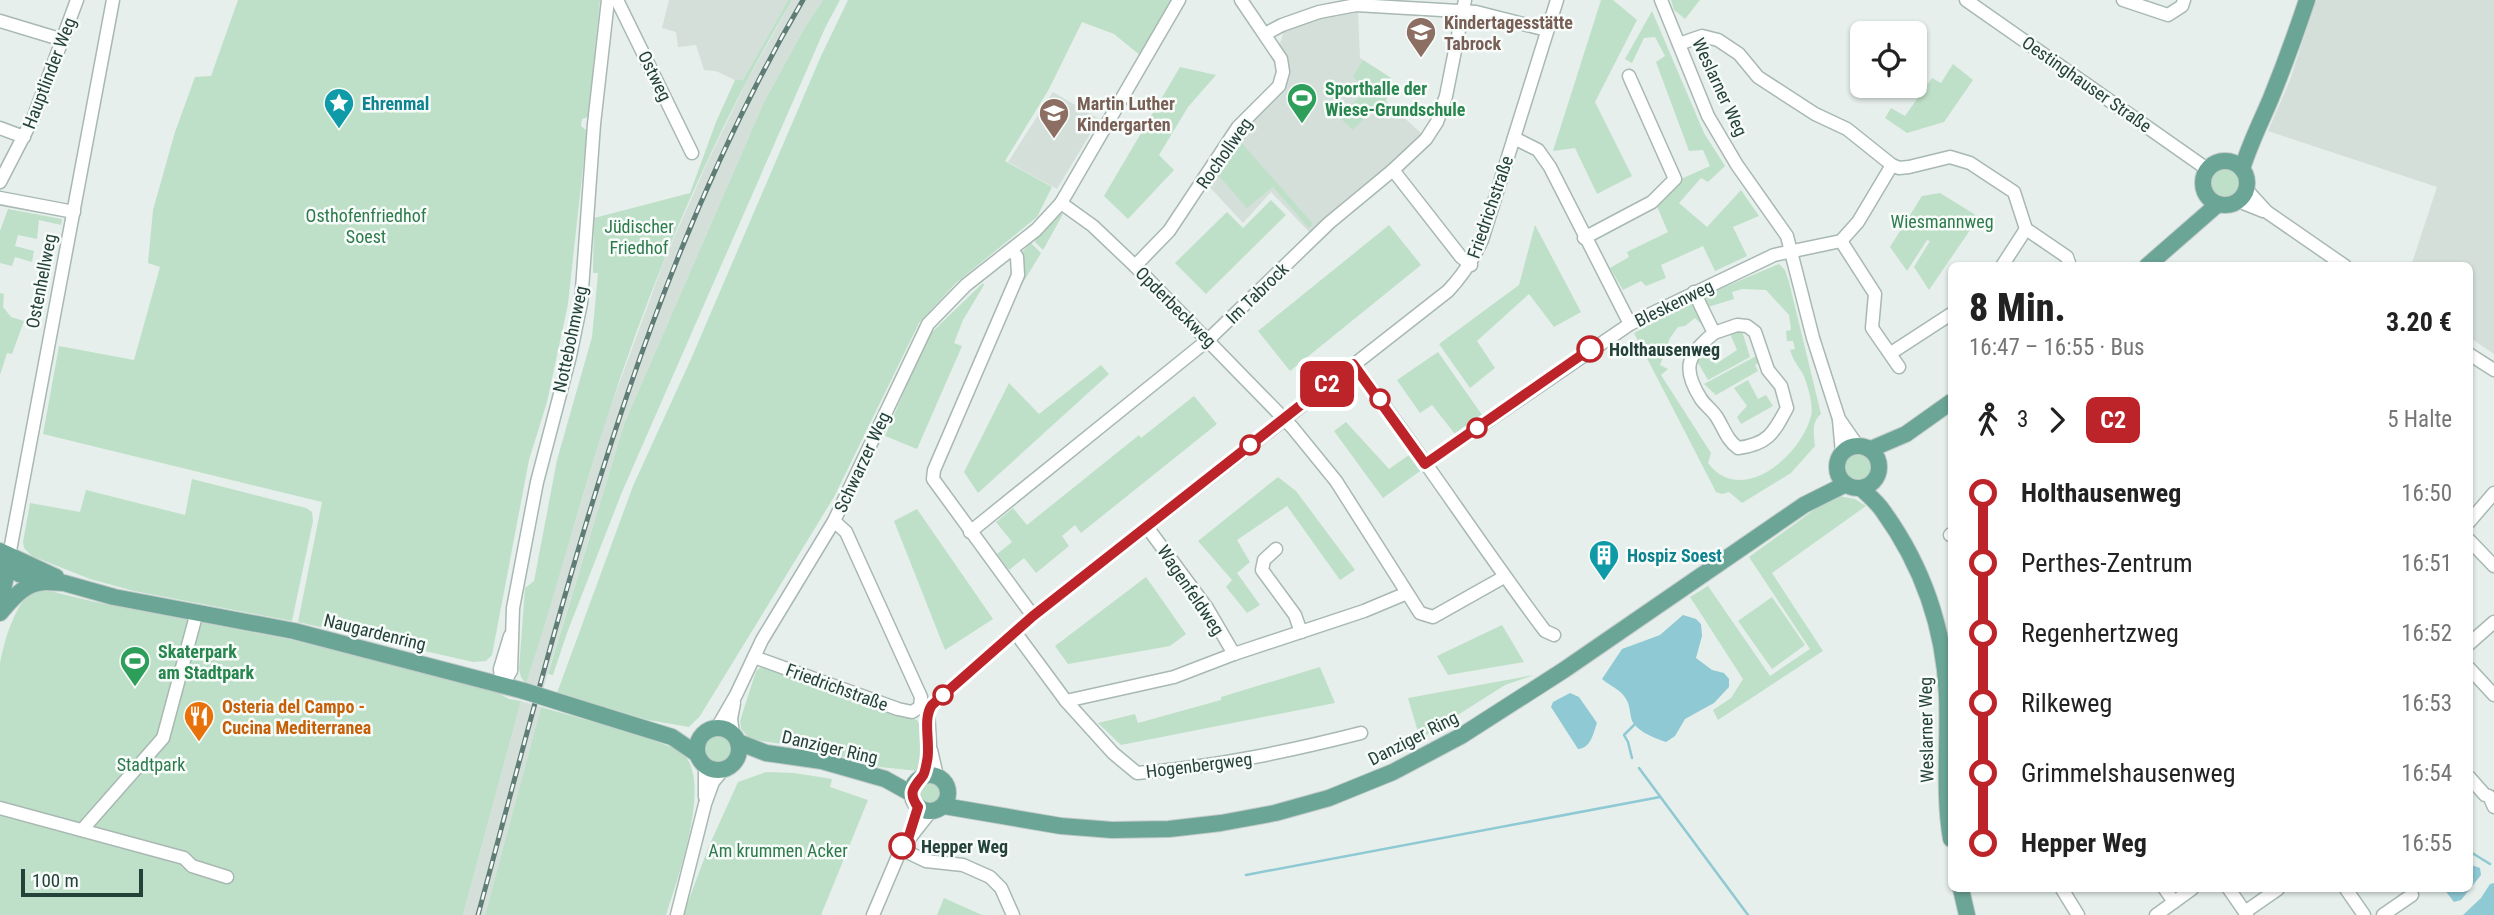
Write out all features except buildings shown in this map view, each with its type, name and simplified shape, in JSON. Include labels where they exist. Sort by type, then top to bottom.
[{"type":"main road","points":[[2236,165],[2253,135],[2283,68],[2307,0]]},
{"type":"main road","points":[[2221,160],[2236,165],[2246,175],[2242,195],[2225,205],[2212,200],[2202,183],[2207,169],[2221,160]]},
{"type":"main road","points":[[2152,262],[2189,229],[2212,200]]},
{"type":"main road","points":[[1869,452],[1878,476],[1854,481],[1838,461],[1842,453],[1850,447],[1869,452],[1906,433],[1948,404]]},
{"type":"main road","name":"Danziger Ring","points":[[736,738],[766,753],[822,761],[979,810],[1060,826],[1112,830],[1169,829],[1275,813],[1329,798],[1394,772],[1461,736],[1564,670],[1804,505],[1854,481]]},
{"type":"main road","name":"Weslarner Weg","points":[[1854,481],[1882,509],[1925,584],[1940,639],[1948,688]]},
{"type":"main road","points":[[0,606],[4,560]]},
{"type":"main road","name":"Naugardenring","points":[[4,560],[55,583],[114,597],[294,631],[524,691],[672,737],[700,737]]},
{"type":"main road","points":[[0,612],[21,590],[36,583],[55,583]]},
{"type":"main road","points":[[717,728],[726,729],[736,738],[739,752],[730,767],[708,764],[700,737],[710,729],[717,728]]},
{"type":"main road","name":"Weslarner Weg","points":[[1948,730],[1948,817]]},
{"type":"main road","name":"Naugardenring","points":[[672,737],[708,764]]},
{"type":"main road","name":"Danziger Ring","points":[[736,761],[766,753]]},
{"type":"main road","points":[[1962,892],[1967,915]]},
{"type":"street","name":"Hauptlinder Weg","points":[[0,182],[24,137],[77,0]]},
{"type":"street","name":"Ostenhellweg","points":[[4,560],[74,212],[113,0]]},
{"type":"street","name":"Nottebohmweg","points":[[502,686],[511,671],[511,633],[517,587],[537,482],[581,303],[593,136],[608,0]]},
{"type":"street","name":"Ostweg","points":[[617,0],[692,153]]},
{"type":"street","name":"Schwarzer Weg","points":[[717,728],[766,633],[834,521],[928,324],[966,285],[1036,230],[1061,203],[1179,0]]},
{"type":"street","name":"Rochollweg","points":[[1135,266],[1170,231],[1238,127],[1279,86],[1283,72],[1281,59],[1241,0]]},
{"type":"street","name":"Friedrichstraße","points":[[754,657],[898,709],[912,712],[924,708],[1033,616],[1448,291],[1471,265],[1482,240],[1557,0]]},
{"type":"street","name":"Weslarner Weg","points":[[1661,0],[1708,116],[1737,165],[1779,223],[1793,254],[1799,289],[1839,419],[1842,453]]},
{"type":"street","name":"Oestinghauser Straße","points":[[1966,0],[2207,169]]},
{"type":"street","points":[[2123,0],[2168,15],[2182,6],[2184,0]]},
{"type":"street","points":[[1265,34],[1319,12],[1356,5],[1465,5],[1547,30]]},
{"type":"street","name":"Im Tabrock","points":[[970,531],[1209,339],[1329,223],[1426,139],[1437,122],[1446,96],[1465,5]]},
{"type":"street","points":[[0,21],[63,40]]},
{"type":"street","points":[[1679,44],[1702,36],[1718,40],[1739,54],[1758,77],[1815,114],[1846,129],[1899,168],[1950,157],[1970,163],[2014,192],[2026,229],[2067,257],[2069,262]]},
{"type":"street","points":[[1584,238],[1651,202],[1675,179],[1629,76]]},
{"type":"street","points":[[0,128],[24,137]]},
{"type":"street","points":[[1514,138],[1538,150],[1550,167],[1630,324]]},
{"type":"street","points":[[1892,165],[1858,222],[1841,241],[1875,294],[1872,328],[1899,367]]},
{"type":"street","points":[[1393,170],[1461,257],[1471,265]]},
{"type":"street","points":[[2242,195],[2334,262]]},
{"type":"street","points":[[0,198],[74,212]]},
{"type":"street","name":"Opderbeckweg","points":[[1061,203],[1093,226],[1135,266],[1293,427],[1336,481],[1420,613],[1433,617],[1504,577]]},
{"type":"street","points":[[2005,262],[2026,229]]},
{"type":"street","name":"Bleskenweg","points":[[1425,464],[1630,324],[1774,255],[1793,254],[1841,241]]},
{"type":"street","points":[[1012,250],[1017,257],[1018,275],[934,470],[933,479],[1033,616]]},
{"type":"street","points":[[1694,292],[1714,333]]},
{"type":"street","points":[[1891,353],[1948,316]]},
{"type":"street","points":[[1737,325],[1747,326],[1755,332],[1768,370],[1781,386],[1787,408],[1772,435],[1749,447],[1738,448],[1729,441],[1716,415],[1702,401],[1688,374],[1691,359],[1698,346],[1714,333],[1737,325]]},
{"type":"street","points":[[2473,357],[2494,370]]},
{"type":"street","points":[[1353,364],[1504,577],[1545,631],[1554,635]]},
{"type":"street","name":"Weslarner Weg","points":[[1839,419],[1869,452]]},
{"type":"street","points":[[2473,517],[2494,493]]},
{"type":"street","points":[[834,521],[846,532],[921,697],[936,762],[929,793],[873,915]]},
{"type":"street","name":"Wagenfeldweg","points":[[1147,527],[1207,608],[1234,654]]},
{"type":"street","points":[[2473,544],[2494,566]]},
{"type":"street","points":[[1276,549],[1264,560],[1262,570],[1295,615],[1301,632]]},
{"type":"street","points":[[1015,632],[1066,701],[1174,677],[1364,611],[1407,593]]},
{"type":"street","points":[[82,830],[163,738],[197,612]]},
{"type":"street","points":[[2473,640],[2494,622]]},
{"type":"street","points":[[2473,672],[2492,690]]},
{"type":"street","name":"Schwarzer Weg","points":[[736,695],[731,719],[736,738]]},
{"type":"street","name":"Hogenbergweg","points":[[1066,701],[1137,774],[1196,769],[1272,755],[1361,733]]},
{"type":"street","points":[[677,915],[705,804],[708,764]]},
{"type":"street","points":[[2473,781],[2492,798]]},
{"type":"street","points":[[0,808],[184,858],[192,866],[227,877]]},
{"type":"street","points":[[904,844],[926,861],[963,865],[990,877],[1001,888],[1013,915]]},
{"type":"street","points":[[2064,892],[2078,915]]},
{"type":"street","points":[[2167,892],[2174,902]]},
{"type":"street","points":[[2161,914],[2188,892]]},
{"type":"street","points":[[2231,892],[2246,914],[2274,892]]},
{"type":"street","points":[[2348,892],[2364,915]]},
{"type":"street","points":[[2383,915],[2412,895]]},
{"type":"shaded area","points":[[669,0],[788,0],[743,80],[735,80],[716,71],[704,70],[696,45],[678,47],[676,32],[662,28]]},
{"type":"shaded area","points":[[792,0],[823,0],[764,102],[624,424],[543,689],[526,684],[608,414],[664,261],[747,81]]},
{"type":"shaded area","points":[[2316,0],[2494,0],[2494,354],[2473,340],[2473,262],[2412,262],[2437,187],[2268,131],[2290,80]]},
{"type":"shaded area","points":[[1358,12],[1360,58],[1391,78],[1386,101],[1423,135],[1379,175],[1339,205],[1311,234],[1271,192],[1243,223],[1206,183],[1237,136],[1279,93],[1279,47],[1284,31],[1318,17]]},
{"type":"shaded area","name":"Martin Luther Kindergarten","points":[[1053,92],[1099,119],[1057,189],[1008,162]]},
{"type":"shaded area","points":[[521,701],[541,707],[485,915],[463,915]]},
{"type":"green space","name":"Osthofenfriedhof Soest","points":[[238,0],[600,0],[588,117],[582,119],[581,126],[587,131],[568,304],[547,402],[529,460],[492,655],[486,661],[473,662],[298,622],[322,502],[43,434],[59,346],[134,360],[160,267],[148,263],[153,210],[175,132],[195,77],[211,76]]},
{"type":"green space","name":"Jüdischer Friedhof","points":[[788,0],[792,0],[712,151],[645,308],[597,448],[526,684],[519,669],[525,588],[534,581],[557,460],[592,337],[598,273],[593,273],[594,218],[690,193],[716,122],[735,80],[743,80]]},
{"type":"green space","points":[[823,0],[840,0],[826,26],[622,492],[553,675],[548,674],[624,424],[764,102]]},
{"type":"green space","points":[[848,0],[1172,0],[1141,56],[1114,34],[1082,22],[1049,89],[1005,161],[1052,187],[1037,217],[956,283],[919,323],[834,497],[700,716],[689,727],[648,720],[557,693],[633,486]]},
{"type":"green space","points":[[1601,0],[1613,0],[1637,20],[1595,102],[1632,176],[1597,194],[1575,148],[1553,151]]},
{"type":"green space","points":[[1671,0],[1700,0],[1685,19],[1674,10]]},
{"type":"green space","points":[[1652,11],[1704,133],[1725,166],[1708,182],[1701,178],[1679,203],[1707,227],[1741,190],[1759,216],[1733,227],[1747,256],[1715,271],[1703,246],[1661,265],[1666,278],[1646,286],[1641,281],[1623,290],[1610,268],[1629,257],[1627,252],[1668,232],[1656,204],[1681,179],[1710,166],[1703,150],[1689,151],[1656,62],[1665,56],[1655,37],[1644,38],[1632,63],[1625,59]]},
{"type":"green space","points":[[1363,60],[1391,78],[1386,101],[1391,106],[1379,118],[1372,111],[1353,130],[1339,117],[1361,95],[1360,85],[1353,76]]},
{"type":"green space","points":[[1953,64],[1973,80],[1944,122],[1907,133],[1885,118],[1891,108],[1905,116],[1918,98],[1927,98],[1927,85],[1932,78],[1941,83]]},
{"type":"green space","points":[[1180,67],[1216,75],[1188,107],[1159,155],[1174,170],[1128,219],[1104,196]]},
{"type":"green space","points":[[1240,141],[1313,224],[1309,228],[1273,187],[1247,208],[1217,174]]},
{"type":"green space","points":[[2224,166],[2236,171],[2241,183],[2236,195],[2224,200],[2212,195],[2207,183],[2212,171]]},
{"type":"green space","name":"Wiesmannweg","points":[[1940,193],[1979,217],[1929,290],[1914,267],[1930,241],[1927,240],[1907,271],[1890,247],[1922,196]]},
{"type":"green space","points":[[1271,200],[1286,215],[1206,294],[1175,263],[1227,212],[1243,228]]},
{"type":"green space","points":[[8,209],[62,219],[61,225],[39,220],[37,239],[18,235],[15,246],[34,251],[32,262],[15,257],[12,266],[0,263],[0,231]]},
{"type":"green space","points":[[1060,213],[1063,214],[1043,250],[1035,242],[1037,237]]},
{"type":"green space","points":[[1389,225],[1421,265],[1290,371],[1258,331]]},
{"type":"green space","points":[[1535,225],[1581,312],[1554,327],[1529,294],[1477,341],[1495,368],[1470,388],[1439,344],[1519,285]]},
{"type":"green space","points":[[1031,243],[1041,253],[1021,286],[1024,266],[1021,253]]},
{"type":"green space","points":[[1779,264],[1785,270],[1789,282],[1821,414],[1814,425],[1815,446],[1791,473],[1742,503],[1729,492],[1716,492],[1634,333],[1695,300],[1706,329],[1695,318],[1685,326],[1678,327],[1670,338],[1660,365],[1668,369],[1661,375],[1711,453],[1708,463],[1721,475],[1737,480],[1752,478],[1768,471],[1783,460],[1795,446],[1805,431],[1812,412],[1805,378],[1790,350],[1795,349],[1793,341],[1787,341],[1786,331],[1791,330],[1789,315],[1766,290],[1742,289],[1732,292],[1734,299],[1708,307],[1703,296]]},
{"type":"green space","points":[[983,283],[963,320],[954,343],[962,346],[917,449],[885,436],[932,332]]},
{"type":"green space","points":[[0,293],[4,294],[3,307],[11,317],[24,321],[12,354],[7,353],[0,375]]},
{"type":"green space","points":[[1742,331],[1750,357],[1708,380],[1697,361],[1704,352],[1716,364],[1737,350],[1730,334]]},
{"type":"green space","points":[[1438,352],[1482,415],[1455,434],[1432,405],[1420,413],[1397,380]]},
{"type":"green space","points":[[1760,354],[1762,361],[1755,365],[1758,371],[1716,395],[1704,384]]},
{"type":"green space","points":[[1101,365],[1109,374],[978,493],[964,472],[1009,383],[1039,414]]},
{"type":"green space","points":[[1748,380],[1758,399],[1766,395],[1773,406],[1741,424],[1737,417],[1747,406],[1734,388]]},
{"type":"green space","points":[[1194,396],[1217,424],[1081,533],[1075,525],[1062,536],[1069,546],[1036,573],[1024,558],[1009,570],[997,554],[1012,542],[996,522],[1013,508],[1027,525],[1139,435],[1141,438]]},
{"type":"green space","points":[[1346,422],[1389,469],[1409,455],[1420,471],[1383,498],[1334,431]]},
{"type":"green space","points":[[1859,450],[1871,455],[1876,467],[1871,479],[1859,484],[1847,479],[1842,467],[1847,455]]},
{"type":"green space","points":[[1278,477],[1296,491],[1355,570],[1340,580],[1287,506],[1237,540],[1250,562],[1237,573],[1260,605],[1247,613],[1226,587],[1232,580],[1198,541]]},
{"type":"green space","points":[[192,479],[306,508],[312,512],[313,521],[292,621],[134,591],[90,579],[32,556],[24,548],[30,503],[80,512],[86,490],[185,515]]},
{"type":"green space","points":[[1839,496],[1855,499],[1866,506],[1772,573],[1823,651],[1718,720],[1713,710],[1731,698],[1743,679],[1690,597],[1708,586],[1770,676],[1810,649],[1749,557],[1818,507]]},
{"type":"green space","points":[[917,509],[993,619],[945,650],[894,521]]},
{"type":"green space","points":[[1146,577],[1186,634],[1170,646],[1068,664],[1055,646]]},
{"type":"green space","name":"Stadtpark","points":[[46,590],[293,640],[493,690],[509,699],[521,701],[463,915],[0,915],[0,663],[10,625],[24,599],[30,591]]},
{"type":"green space","points":[[1772,597],[1805,645],[1772,669],[1738,621]]},
{"type":"green space","points":[[1502,625],[1524,662],[1448,675],[1437,656]]},
{"type":"green space","points":[[761,667],[917,720],[922,746],[918,771],[880,767],[814,749],[750,739],[741,729],[740,721],[756,671]]},
{"type":"green space","points":[[1320,667],[1335,703],[1121,745],[1098,723],[1135,714],[1138,723],[1221,700],[1221,697]]},
{"type":"green space","points":[[1534,675],[1505,685],[1420,739],[1408,698]]},
{"type":"green space","points":[[541,707],[639,735],[684,755],[692,769],[694,809],[684,857],[666,915],[485,915]]},
{"type":"green space","points":[[717,731],[729,737],[735,749],[729,761],[717,767],[705,761],[699,749],[705,737]]},
{"type":"green space","name":"Am krummen Acker","points":[[766,772],[832,779],[830,787],[868,800],[821,915],[683,915],[709,846],[738,782]]},
{"type":"green space","points":[[931,780],[940,784],[944,793],[940,802],[931,806],[922,802],[918,793],[922,784]]},
{"type":"green space","points":[[944,898],[982,915],[937,915]]},
{"type":"water","points":[[1683,615],[1696,619],[1701,624],[1702,636],[1696,658],[1712,670],[1724,673],[1729,679],[1729,687],[1714,703],[1685,719],[1675,736],[1666,742],[1636,726],[1624,696],[1602,679],[1622,649],[1660,635]]},
{"type":"water","points":[[1570,693],[1579,697],[1597,723],[1589,743],[1578,749],[1551,707],[1553,702]]},
{"type":"water","points":[[2473,865],[2480,868],[2481,875],[2473,885]]},
{"type":"water","points":[[2494,883],[2494,915],[2463,915],[2481,898],[2490,884]]},
{"type":"water","points":[[2446,892],[2467,892],[2461,900],[2454,902]]},
{"type":"waterway","points":[[1632,758],[1624,735],[1635,724]]},
{"type":"waterway","points":[[1639,768],[1748,915]]},
{"type":"waterway","points":[[1246,875],[1660,797]]},
{"type":"waterway","points":[[2473,853],[2490,864]]},
{"type":"railway","points":[[478,915],[574,563],[610,446],[650,331],[694,218],[745,107],[803,0]]},
{"type":"bus line","name":"C2","points":[[902,846],[908,839],[918,807],[912,794],[917,781],[923,777],[927,763],[930,745],[928,710],[932,705],[1033,616],[1353,364],[1425,464],[1590,349]]},
{"type":"place","name":"Kindertagesstätte Tabrock","points":[[1421,59]]},
{"type":"place","name":"Sporthalle der Wiese-Grundschule","points":[[1302,125]]},
{"type":"place","name":"Ehrenmal","points":[[339,130]]},
{"type":"place","name":"Martin Luther Kindergarten","points":[[1054,140]]},
{"type":"place","name":"Holthausenweg","points":[[1590,349]]},
{"type":"place","name":"Hospiz Soest","points":[[1604,582]]},
{"type":"place","name":"Skaterpark am Stadtpark","points":[[135,688]]},
{"type":"place","name":"Osteria del Campo - Cucina Mediterranea","points":[[199,743]]},
{"type":"place","name":"Hepper Weg","points":[[902,846]]}]
